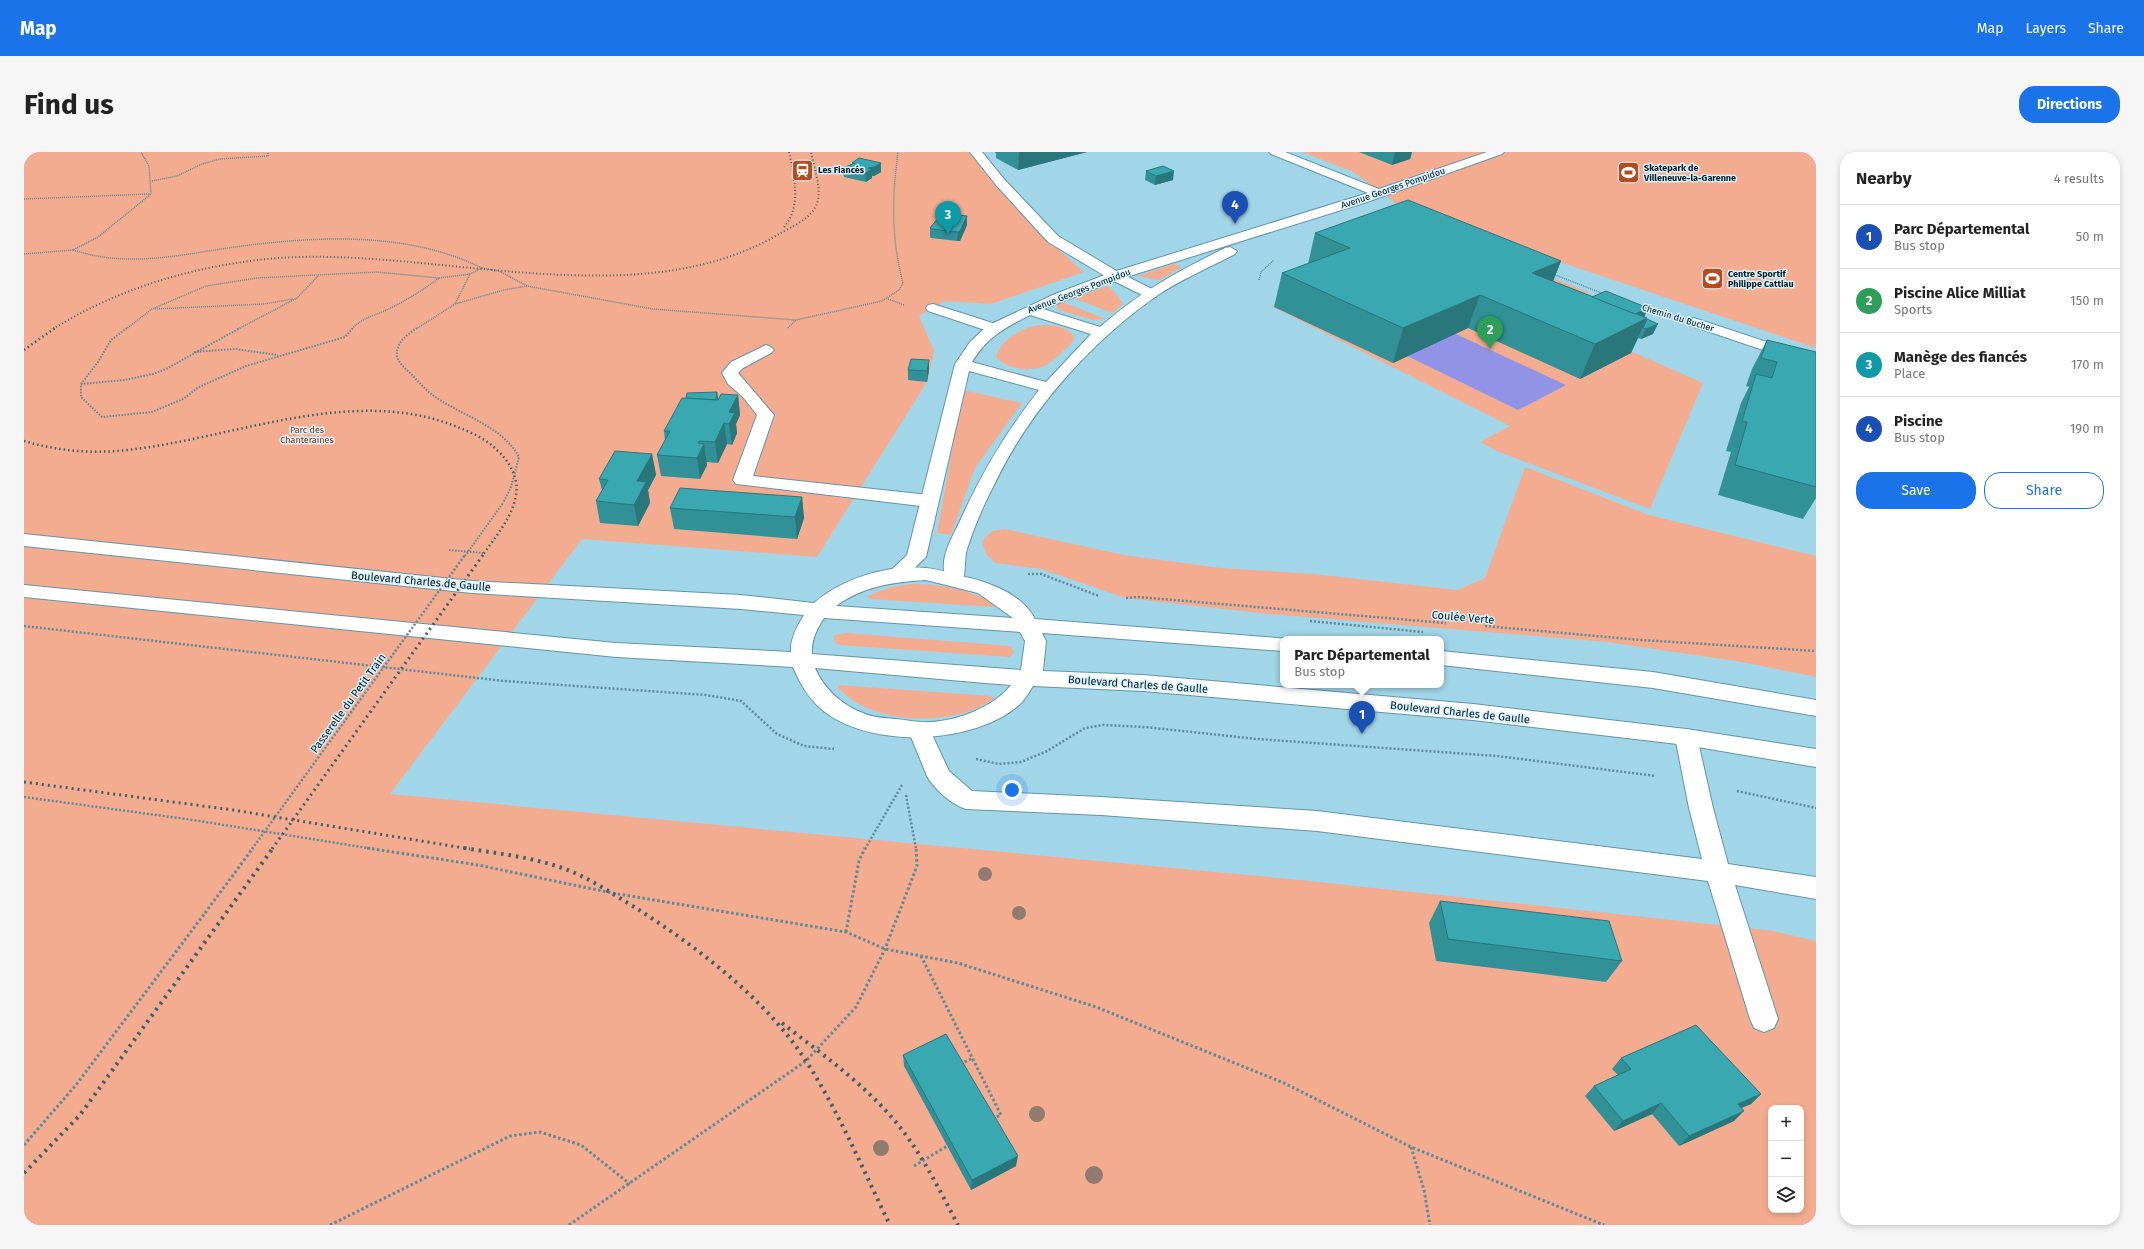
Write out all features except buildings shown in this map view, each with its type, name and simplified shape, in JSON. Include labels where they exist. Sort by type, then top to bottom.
[{"type":"main road","points":[[976,152],[1000,182],[1053,239],[1115,276],[1151,294]]},
{"type":"main road","points":[[1274,152],[1378,193]]},
{"type":"main road","name":"Avenue Georges Pompidou","points":[[896,575],[916,557],[963,364],[975,345],[994,328],[1029,310],[1115,276],[1289,222],[1498,152]]},
{"type":"main road","name":"Avenue Georges Pompidou","points":[[955,577],[954,562],[977,500],[997,461],[1020,425],[1050,388],[1101,332],[1151,294],[1177,278],[1289,222]]},
{"type":"main road","points":[[933,308],[994,328]]},
{"type":"main road","points":[[1029,310],[1101,332]]},
{"type":"main road","name":"Chemin du Bucher","points":[[1694,322],[1816,363]]},
{"type":"main road","points":[[766,350],[737,365],[730,373],[734,381],[749,394],[766,415],[742,480],[929,501]]},
{"type":"main road","points":[[963,364],[1050,388]]},
{"type":"main road","name":"Boulevard Charles de Gaulle","points":[[24,540],[472,587],[741,602],[863,615],[1280,644]]},
{"type":"main road","points":[[926,574],[955,577],[976,583],[1000,595],[1021,613],[1030,626],[1035,639],[1037,651],[1031,677],[1012,701],[981,720],[942,730],[920,732],[895,730],[870,725],[836,709],[815,691],[806,676],[801,660],[802,642],[807,625],[819,610],[841,593],[868,581],[896,575],[926,574]]},
{"type":"main road","name":"Boulevard Charles de Gaulle","points":[[24,591],[616,650],[801,660],[985,676],[1143,683],[1473,712],[1686,737],[1816,758]]},
{"type":"main road","points":[[1444,658],[1653,680],[1816,708]]},
{"type":"main road","points":[[920,732],[939,776],[966,800],[1101,806],[1317,821],[1674,865],[1816,888]]},
{"type":"main road","points":[[1686,737],[1694,781],[1718,872],[1764,1018]]},
{"type":"path","points":[[24,254],[73,250],[98,237],[151,194],[152,181],[147,158],[141,152]]},
{"type":"path","points":[[152,181],[177,176],[202,164],[220,159],[268,156],[268,152]]},
{"type":"path","points":[[455,304],[504,290],[527,286],[653,309],[796,320],[882,301],[899,290],[903,283],[895,257],[891,221],[898,152]]},
{"type":"path","points":[[24,199],[151,194]]},
{"type":"path","points":[[73,250],[86,255],[122,260],[170,256],[277,242],[354,241],[407,244],[436,248],[465,257],[482,268],[500,271],[527,286]]},
{"type":"path","points":[[439,278],[425,289],[382,312],[360,320],[345,337],[246,366],[200,386],[182,399],[152,412],[102,417],[81,396],[81,384],[98,362],[111,340],[152,309],[206,286],[257,278],[377,272],[439,278],[470,274],[482,268]]},
{"type":"path","points":[[455,304],[470,274]]},
{"type":"path","points":[[1553,274],[1609,296]]},
{"type":"path","points":[[81,384],[127,382],[176,365],[191,353],[297,298],[318,275]]},
{"type":"path","points":[[152,309],[264,304],[297,298]]},
{"type":"path","name":"Passerelle du Petit Train","points":[[24,1145],[76,1085],[205,913],[503,503],[515,476],[519,457],[513,446],[499,434],[430,393],[403,366],[397,357],[398,347],[405,337],[455,304]]},
{"type":"path","name":"Chemin du Bucher","points":[[1644,308],[1694,322]]},
{"type":"path","points":[[766,350],[796,320]]},
{"type":"path","points":[[191,353],[235,349],[281,356]]},
{"type":"path","points":[[443,549],[490,554]]},
{"type":"path","points":[[1026,574],[1041,574],[1102,597]]},
{"type":"path","name":"Coulée Verte","points":[[1124,598],[1138,597],[1452,624]]},
{"type":"path","points":[[1307,621],[1426,632]]},
{"type":"path","name":"Coulée Verte","points":[[1484,626],[1641,640],[1816,651]]},
{"type":"path","points":[[569,1225],[800,1065],[817,1051],[856,1007],[885,949],[917,866],[916,844],[903,782],[869,840],[859,861],[846,932]]},
{"type":"path","points":[[24,797],[193,820],[471,864],[612,893],[846,932],[885,949],[958,963],[1096,1007],[1284,1083],[1411,1147],[1604,1225]]},
{"type":"path","points":[[921,955],[1000,1115],[990,1120]]},
{"type":"path","points":[[958,1065],[973,1058]]},
{"type":"path","points":[[330,1225],[510,1136],[540,1132],[582,1146],[630,1184]]},
{"type":"path","points":[[914,1166],[956,1141]]},
{"type":"path","points":[[1411,1147],[1424,1190],[1430,1225]]},
{"type":"green space","name":"Parc des Chanteraines","points":[[24,152],[969,152],[1024,215],[1084,272],[991,304],[945,301],[919,316],[934,351],[927,382],[817,557],[582,539],[390,794],[1300,880],[1774,931],[1816,941],[1816,1225],[24,1225]]},
{"type":"green space","name":"Centre Sportif Philippe Cattiau","points":[[1302,152],[1816,152],[1816,348],[1405,210],[1353,172]]},
{"type":"green space","points":[[1416,223],[1590,293],[1546,314],[1703,383],[1650,509],[1499,452],[1480,442],[1510,426],[1271,306],[1338,280],[1305,264]]},
{"type":"green space","points":[[1173,264],[1182,267],[1159,280],[1138,276]]},
{"type":"green space","points":[[1108,286],[1118,296],[1123,304],[1112,313],[1073,298]]},
{"type":"green space","points":[[1062,302],[1106,319],[1093,320],[1059,310],[1056,304]]},
{"type":"green space","points":[[1039,325],[1062,327],[1073,335],[1074,341],[1048,364],[1036,369],[1021,369],[1007,365],[996,357],[1002,345],[1013,335],[1026,328]]},
{"type":"green space","points":[[963,390],[1022,403],[975,468],[951,535],[937,533]]},
{"type":"green space","points":[[1525,467],[1649,515],[1816,556],[1816,677],[1742,662],[1607,642],[1269,614],[1125,598],[1041,569],[995,563],[986,554],[982,541],[992,531],[1005,529],[1124,555],[1221,568],[1314,574],[1457,590],[1485,578]]},
{"type":"green space","points":[[913,584],[936,585],[957,589],[978,595],[998,605],[995,607],[871,599],[867,596],[891,587]]},
{"type":"green space","points":[[846,633],[1010,646],[1014,652],[1010,657],[839,645],[835,642],[833,636]]},
{"type":"green space","points":[[838,685],[991,696],[994,699],[979,707],[944,717],[907,718],[871,710],[855,702],[838,688]]},
{"type":"water","points":[[1361,290],[1566,385],[1518,410],[1313,310]]},
{"type":"railway","points":[[784,227],[790,219],[795,201],[793,171],[789,152]]},
{"type":"railway","points":[[53,329],[79,314],[133,290],[191,272],[250,261],[279,258],[340,257],[535,273],[600,276],[663,272],[723,259],[779,234],[799,223],[813,211],[816,206],[819,193],[811,152]]},
{"type":"railway","points":[[24,350],[55,328]]},
{"type":"railway","points":[[24,441],[75,451],[100,452],[127,450],[167,444],[291,418],[333,413],[375,411],[416,415],[455,426],[477,436],[497,450],[509,464],[515,478],[516,491],[514,504],[501,530],[482,556]]},
{"type":"railway","points":[[293,820],[483,555]]},
{"type":"railway","points":[[24,782],[233,810],[293,820]]},
{"type":"railway","points":[[272,849],[293,820]]},
{"type":"railway","points":[[293,820],[470,849]]},
{"type":"railway","points":[[24,1173],[80,1115],[273,848]]},
{"type":"railway","points":[[464,848],[470,849]]},
{"type":"railway","points":[[470,849],[535,860],[575,873],[599,885],[659,923],[706,957],[729,976],[771,1016],[790,1038],[806,1061],[840,1121],[890,1225]]},
{"type":"railway","points":[[782,1023],[844,1071],[886,1111],[916,1149],[958,1225]]},
{"type":"place","name":"Les Fiancés","points":[[802,170]]},
{"type":"place","name":"Skatepark de Villeneuve-la-Garenne","points":[[1629,173]]},
{"type":"place","name":"Piscine","points":[[1235,224]]},
{"type":"place","name":"Manège des fiancés","points":[[948,234]]},
{"type":"place","name":"Centre Sportif Philippe Cattiau","points":[[1713,279]]},
{"type":"place","name":"Piscine Alice Milliat","points":[[1490,349]]},
{"type":"place","name":"Parc Départemental","points":[[1362,734]]}]
